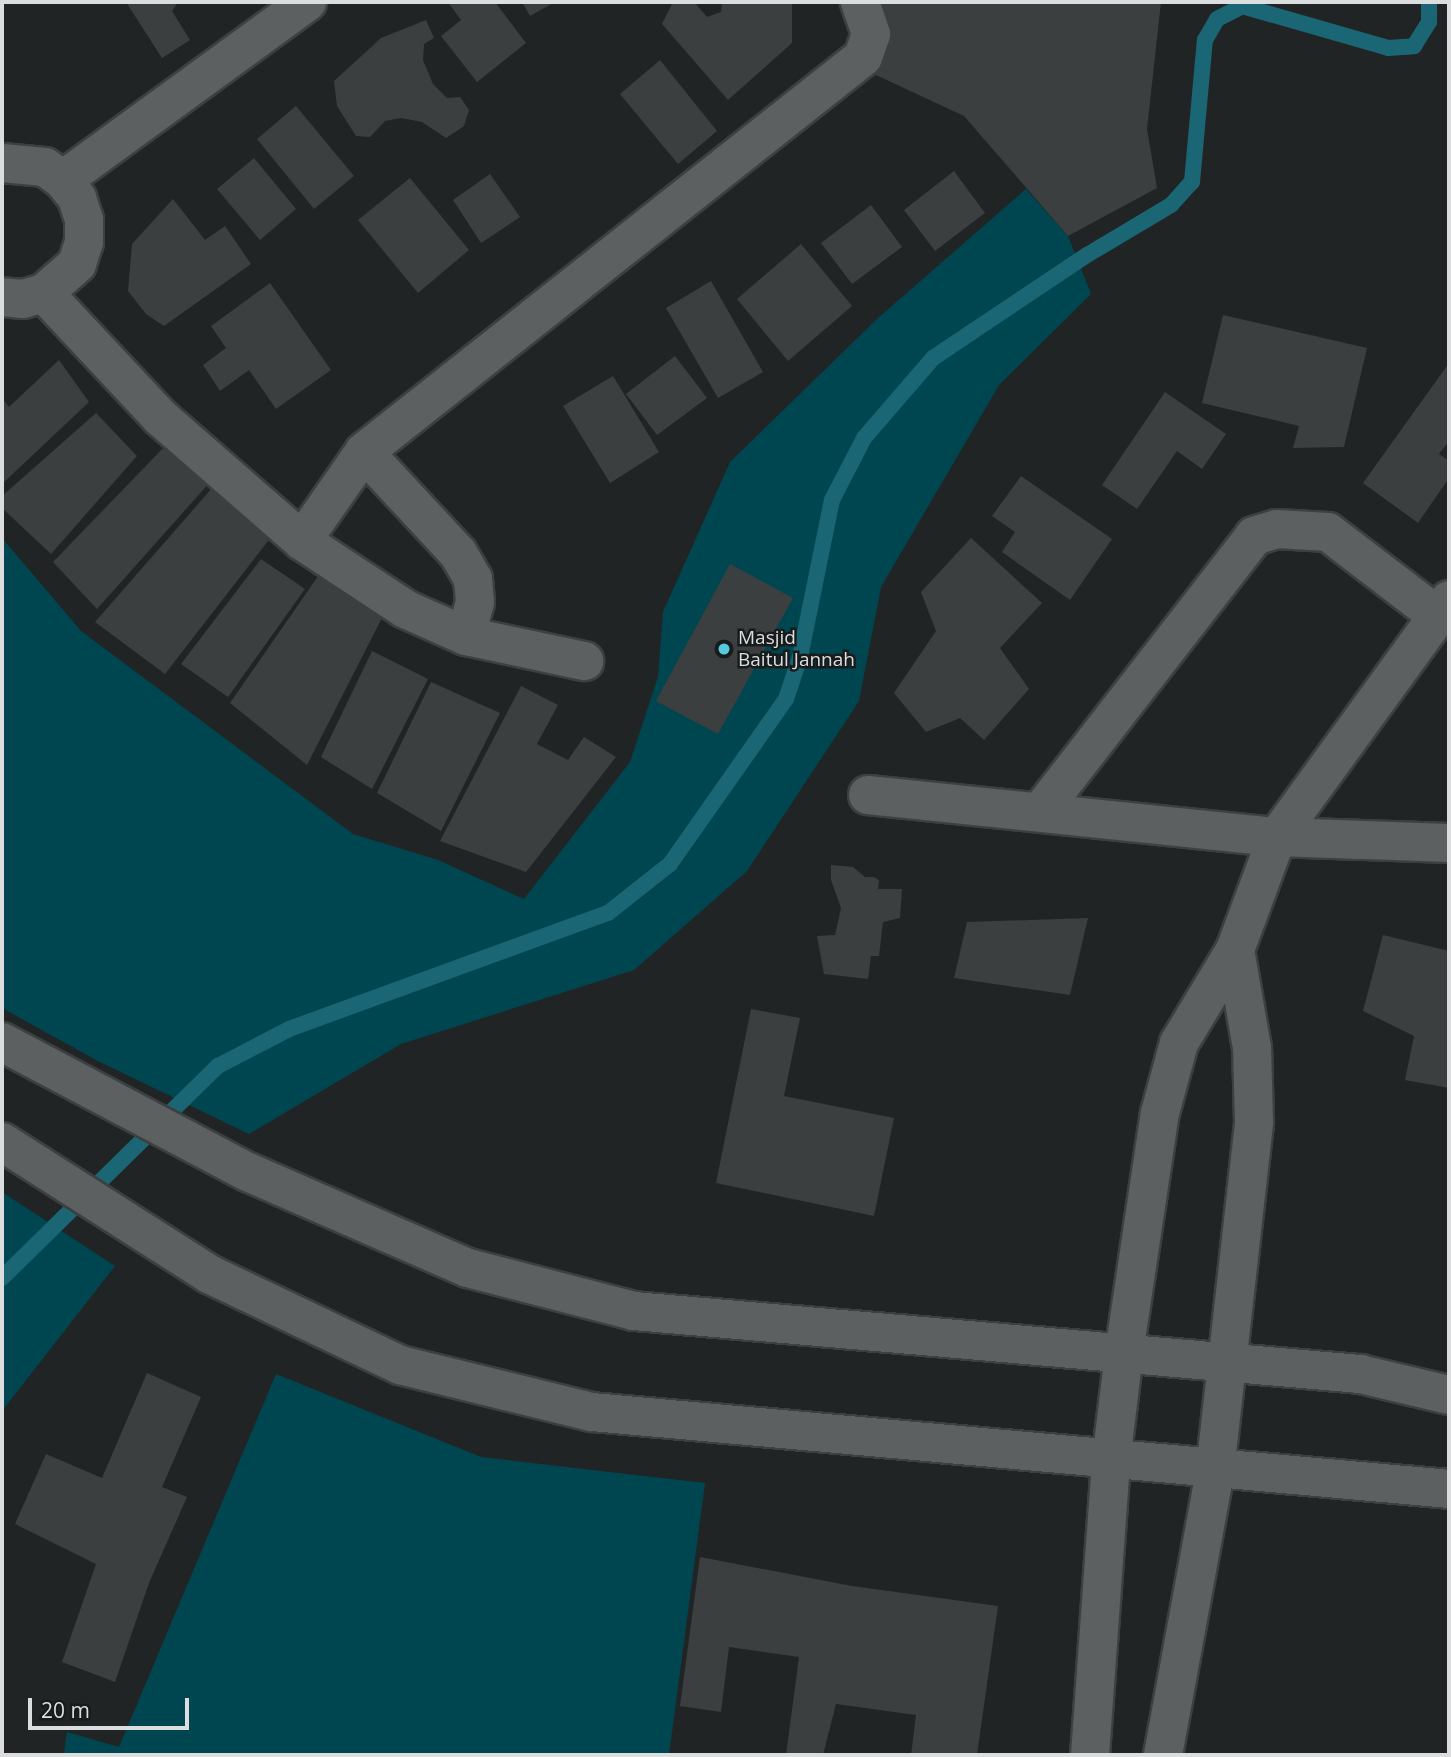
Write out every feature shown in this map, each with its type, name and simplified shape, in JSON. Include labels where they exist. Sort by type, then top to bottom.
[{"type":"street","points":[[63,180],[307,2]]},
{"type":"street","points":[[302,541],[364,452],[863,57],[871,34],[860,2]]},
{"type":"street","points":[[2,163],[45,167],[63,180],[77,198],[85,242],[77,264],[44,293],[23,299],[2,297]]},
{"type":"street","points":[[44,293],[160,417],[302,541],[405,609],[466,636],[584,661]]},
{"type":"street","points":[[364,452],[458,553],[473,579],[475,602],[466,636]]},
{"type":"street","points":[[1041,811],[1254,536],[1277,529],[1328,532],[1443,608],[1277,837],[1235,950],[1179,1043],[1160,1113],[1124,1353],[1111,1461],[1090,1755]]},
{"type":"street","points":[[868,795],[1277,837],[1449,843]]},
{"type":"street","points":[[1163,1755],[1215,1471],[1254,1122],[1252,1048],[1235,950]]},
{"type":"street","points":[[2,1042],[48,1070],[248,1172],[468,1268],[634,1311],[1360,1374],[1449,1395]]},
{"type":"street","points":[[2,1142],[106,1206],[208,1274],[400,1365],[592,1412],[1215,1471],[1352,1477],[1449,1489]]},
{"type":"shaded area","points":[[1026,189],[1068,236],[1091,294],[999,385],[881,587],[859,701],[747,871],[634,970],[401,1044],[249,1134],[96,1060],[2,1008],[2,538],[81,631],[353,834],[438,860],[524,899],[630,762],[658,677],[663,612],[730,462],[878,318]]},
{"type":"shaded area","points":[[2,1192],[115,1266],[2,1411]]},
{"type":"shaded area","points":[[276,1374],[481,1457],[705,1483],[669,1755],[64,1755],[67,1732],[119,1747]]},
{"type":"building","points":[[126,2],[178,2],[172,11],[190,40],[162,58]]},
{"type":"building","points":[[448,2],[495,2],[526,43],[477,82],[441,36],[461,20]]},
{"type":"building","points":[[522,2],[555,2],[530,16]]},
{"type":"building","points":[[673,2],[694,2],[707,17],[721,12],[722,2],[792,2],[792,43],[728,100],[662,24]]},
{"type":"building","points":[[879,2],[1161,2],[1147,129],[1157,188],[1068,236],[964,116],[876,75]]},
{"type":"building","points":[[426,20],[434,38],[424,44],[423,60],[433,84],[447,98],[460,97],[469,110],[464,126],[446,138],[422,122],[401,118],[385,121],[370,137],[356,136],[337,106],[334,81],[381,38]]},
{"type":"building","points":[[660,60],[717,131],[678,164],[620,94]]},
{"type":"building","points":[[296,106],[354,176],[314,209],[257,139]]},
{"type":"building","points":[[254,158],[296,209],[260,240],[217,189]]},
{"type":"building","points":[[954,171],[985,213],[935,251],[904,210]]},
{"type":"building","points":[[490,174],[520,217],[481,243],[453,200]]},
{"type":"building","points":[[410,178],[469,250],[418,293],[358,220]]},
{"type":"building","points":[[173,199],[205,240],[225,226],[251,264],[164,326],[146,314],[128,291],[132,244]]},
{"type":"building","points":[[871,205],[902,247],[852,284],[821,243]]},
{"type":"building","points":[[801,244],[852,306],[788,361],[737,299]]},
{"type":"building","points":[[711,281],[763,372],[718,398],[666,308]]},
{"type":"building","points":[[270,283],[331,370],[276,409],[249,370],[220,391],[203,365],[226,348],[211,326]]},
{"type":"building","points":[[1223,315],[1367,348],[1344,447],[1293,448],[1299,426],[1202,403]]},
{"type":"building","points":[[675,356],[707,398],[657,435],[626,394]]},
{"type":"building","points":[[59,360],[89,402],[2,484],[2,398],[9,407]]},
{"type":"building","points":[[1449,363],[1449,441],[1439,454],[1449,461],[1449,478],[1418,523],[1363,483]]},
{"type":"building","points":[[613,376],[659,452],[610,483],[563,406]]},
{"type":"building","points":[[1165,392],[1226,434],[1202,469],[1177,451],[1137,509],[1102,485]]},
{"type":"building","points":[[96,413],[137,456],[51,554],[2,508],[2,496]]},
{"type":"building","points":[[167,444],[211,481],[97,609],[53,562]]},
{"type":"building","points":[[1021,476],[1112,539],[1070,600],[1002,552],[1015,532],[992,516]]},
{"type":"building","points":[[213,487],[275,532],[165,674],[95,622]]},
{"type":"building","points":[[971,538],[1042,603],[1000,648],[1029,689],[984,740],[960,718],[926,732],[894,693],[936,631],[921,592]]},
{"type":"building","points":[[261,559],[305,589],[228,697],[181,664]]},
{"type":"building","name":"Masjid Baitul Jannah","points":[[730,564],[793,598],[718,734],[656,701]]},
{"type":"building","points":[[323,569],[386,610],[307,765],[230,703]]},
{"type":"building","points":[[372,651],[428,679],[372,789],[321,757]]},
{"type":"building","points":[[431,682],[500,713],[441,831],[377,793]]},
{"type":"building","points":[[521,686],[558,705],[537,744],[568,760],[584,737],[616,757],[526,872],[440,841]]},
{"type":"building","points":[[831,865],[853,867],[865,877],[874,877],[879,880],[878,889],[902,889],[900,918],[883,922],[879,956],[871,956],[868,979],[824,974],[817,936],[835,935],[841,908],[831,880]]},
{"type":"building","points":[[1088,918],[1070,995],[954,978],[967,922]]},
{"type":"building","points":[[1383,935],[1449,951],[1449,1088],[1405,1080],[1414,1036],[1363,1011]]},
{"type":"building","points":[[751,1009],[800,1018],[784,1096],[894,1118],[874,1216],[716,1183]]},
{"type":"building","points":[[147,1373],[201,1397],[162,1487],[187,1497],[149,1583],[115,1682],[62,1662],[96,1564],[15,1524],[46,1454],[102,1478]]},
{"type":"building","points":[[700,1557],[852,1586],[998,1606],[977,1755],[911,1755],[916,1715],[836,1704],[823,1755],[786,1755],[799,1657],[729,1647],[721,1712],[680,1706]]},
{"type":"waterway","points":[[2,1278],[218,1066],[289,1029],[608,913],[670,864],[786,699],[800,657],[832,500],[864,438],[933,358],[1087,255],[1171,205],[1192,182],[1205,40],[1217,19],[1242,6],[1388,48],[1414,46],[1429,22],[1429,2]]},
{"type":"place","name":"Masjid Baitul Jannah","points":[[724,649]]}]
